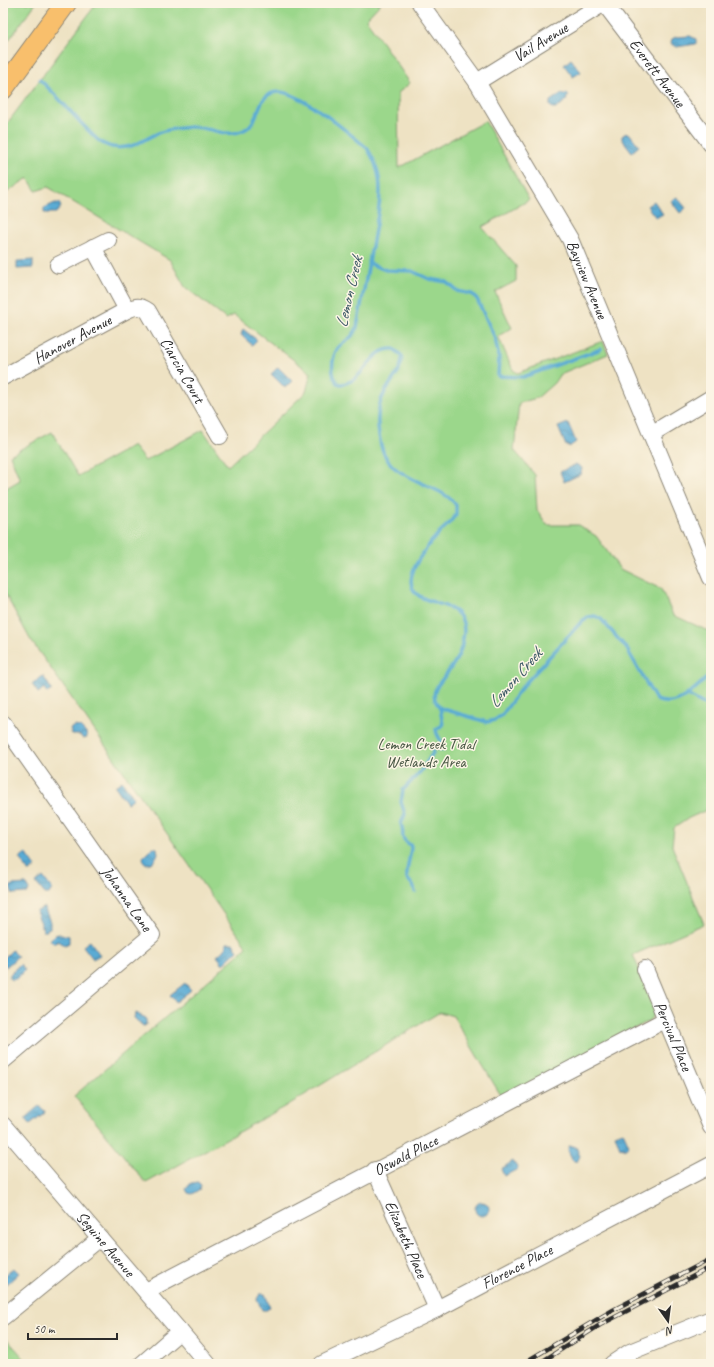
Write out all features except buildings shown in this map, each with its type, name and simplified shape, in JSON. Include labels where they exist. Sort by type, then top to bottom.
[{"type":"main road","points":[[3,89],[66,3]]},
{"type":"street","name":"Bayview Avenue","points":[[420,3],[477,82],[570,239],[711,578]]},
{"type":"street","name":"Vail Avenue","points":[[477,82],[604,3]]},
{"type":"street","name":"Everett Avenue","points":[[604,3],[711,144]]},
{"type":"street","points":[[58,265],[108,240]]},
{"type":"street","name":"Ciarcia Court","points":[[93,247],[135,308],[148,311],[220,436]]},
{"type":"street","name":"Hanover Avenue","points":[[3,377],[135,308]]},
{"type":"street","points":[[651,434],[711,398]]},
{"type":"street","name":"Johanna Lane","points":[[3,723],[152,935],[3,1061]]},
{"type":"street","name":"Percival Place","points":[[645,969],[665,1020],[711,1127]]},
{"type":"street","name":"Oswald Place","points":[[146,1291],[374,1170],[665,1020]]},
{"type":"street","name":"Seguine Avenue","points":[[3,1125],[208,1364]]},
{"type":"street","name":"Florence Place","points":[[322,1364],[437,1309],[711,1165]]},
{"type":"street","name":"Elizabeth Place","points":[[374,1170],[437,1309]]},
{"type":"street","points":[[3,1316],[100,1238]]},
{"type":"street","points":[[612,1364],[630,1352],[711,1318]]},
{"type":"street","points":[[142,1364],[180,1331]]},
{"type":"green space","points":[[3,3],[36,3],[3,48]]},
{"type":"green space","name":"Lemon Creek Tidal Wetlands Area","points":[[97,3],[381,3],[366,19],[410,83],[398,93],[399,168],[485,121],[529,200],[482,227],[516,266],[516,281],[495,292],[512,328],[498,336],[513,370],[518,373],[603,341],[608,354],[560,374],[554,383],[537,398],[519,403],[514,450],[535,475],[537,510],[547,525],[578,525],[596,536],[620,569],[661,589],[673,615],[706,630],[711,630],[711,808],[689,818],[674,828],[672,846],[704,924],[633,955],[655,1005],[656,1011],[649,1021],[510,1093],[500,1094],[453,1016],[440,1012],[293,1102],[146,1183],[74,1096],[247,947],[30,639],[3,590],[3,490],[20,480],[10,455],[52,432],[78,476],[133,446],[145,461],[203,430],[228,466],[306,392],[311,373],[234,315],[226,319],[185,287],[170,260],[48,187],[36,191],[28,178],[3,195],[3,129]]},
{"type":"green space","points":[[4,1336],[29,1364],[3,1364]]},
{"type":"water","points":[[690,36],[696,39],[696,44],[677,47],[671,44],[672,39],[676,37]]},
{"type":"water","points":[[571,59],[581,72],[573,77],[564,65]]},
{"type":"water","points":[[562,93],[564,95],[567,93],[569,96],[566,98],[567,100],[557,108],[552,108],[550,106],[550,101]]},
{"type":"water","points":[[629,133],[639,146],[632,152],[622,139],[622,136]]},
{"type":"water","points":[[677,197],[686,208],[680,213],[671,201]]},
{"type":"water","points":[[654,201],[663,214],[656,218],[647,206]]},
{"type":"water","points":[[55,203],[59,203],[61,207],[56,213],[44,213],[44,208]]},
{"type":"water","points":[[33,260],[33,268],[17,269],[17,261]]},
{"type":"water","points":[[243,329],[257,340],[252,345],[241,335]]},
{"type":"water","points":[[278,367],[292,381],[285,388],[271,374]]},
{"type":"water","points":[[568,423],[576,442],[569,447],[569,445],[566,446],[558,427]]},
{"type":"water","points":[[576,464],[582,468],[581,474],[564,482],[560,472]]},
{"type":"water","points":[[43,676],[52,690],[47,693],[44,688],[38,693],[32,684]]},
{"type":"water","points":[[74,726],[80,727],[86,733],[87,738],[83,739],[80,735],[72,735],[70,729]]},
{"type":"water","points":[[122,781],[134,798],[127,803],[115,786]]},
{"type":"water","points":[[153,847],[157,848],[158,854],[153,862],[147,864],[144,862],[143,857]]},
{"type":"water","points":[[26,853],[36,867],[29,872],[19,858]]},
{"type":"water","points":[[43,877],[52,889],[49,894],[45,894],[36,883]]},
{"type":"water","points":[[26,884],[29,891],[27,893],[13,894],[10,887],[12,885]]},
{"type":"water","points":[[44,907],[50,922],[50,928],[47,929],[47,931],[43,931],[43,928],[41,928],[41,923],[36,912]]},
{"type":"water","points":[[59,934],[69,936],[69,943],[65,945],[58,941],[53,943],[50,940],[54,935]]},
{"type":"water","points":[[90,941],[100,955],[93,959],[83,946]]},
{"type":"water","points":[[226,943],[233,943],[238,950],[223,964],[217,956],[226,948]]},
{"type":"water","points":[[12,950],[18,956],[6,967],[3,964],[3,959]]},
{"type":"water","points":[[20,964],[25,970],[16,979],[11,980],[9,977],[11,973]]},
{"type":"water","points":[[185,983],[191,990],[176,1002],[170,995]]},
{"type":"water","points":[[135,1013],[146,1018],[146,1025],[143,1026],[134,1018]]},
{"type":"water","points":[[39,1106],[45,1111],[44,1113],[30,1124],[26,1117]]},
{"type":"water","points":[[623,1131],[629,1145],[624,1149],[624,1147],[620,1148],[615,1134]]},
{"type":"water","points":[[570,1145],[576,1147],[580,1156],[577,1162],[572,1160],[568,1150]]},
{"type":"water","points":[[513,1161],[518,1169],[504,1176],[501,1169]]},
{"type":"water","points":[[198,1182],[201,1185],[200,1189],[192,1194],[188,1193],[186,1189],[191,1183]]},
{"type":"water","points":[[482,1202],[487,1204],[489,1209],[487,1214],[482,1216],[477,1214],[475,1209],[477,1204]]},
{"type":"water","points":[[14,1268],[19,1273],[7,1284],[3,1277]]},
{"type":"water","points":[[260,1294],[265,1294],[270,1307],[267,1310],[262,1310],[257,1299]]},
{"type":"waterway","name":"Lemon Creek","points":[[40,80],[101,143],[111,147],[120,148],[131,146],[158,133],[183,128],[198,127],[224,133],[244,130],[250,126],[266,97],[278,92],[287,93],[311,105],[367,148],[372,156],[378,172],[380,188],[378,214],[356,331],[338,348],[332,367],[336,381],[339,384],[348,382],[355,378],[372,359],[386,350],[394,349],[402,356],[402,361],[398,371],[380,404],[378,425],[381,447],[385,457],[398,470],[443,494],[456,505],[455,517],[426,548],[414,568],[411,581],[414,591],[421,597],[451,608],[459,615],[463,624],[463,639],[460,652],[434,693],[434,698],[440,708],[487,722],[495,720],[502,715],[522,687],[582,621],[588,617],[595,616],[601,619],[627,649],[656,700],[672,702],[686,696],[711,674]]},
{"type":"waterway","points":[[369,262],[386,270],[412,271],[429,279],[447,282],[457,291],[472,294],[477,299],[495,338],[499,358],[498,376],[523,377],[601,349]]},
{"type":"waterway","points":[[687,695],[711,708]]},
{"type":"waterway","points":[[415,892],[414,887],[407,878],[411,846],[403,838],[401,824],[405,814],[401,802],[403,790],[420,772],[433,753],[433,747],[437,746],[439,749],[443,749],[436,729],[443,725],[440,708]]},
{"type":"railway","points":[[522,1364],[613,1310],[711,1259]]},
{"type":"railway","points":[[538,1364],[600,1325],[711,1267]]}]
